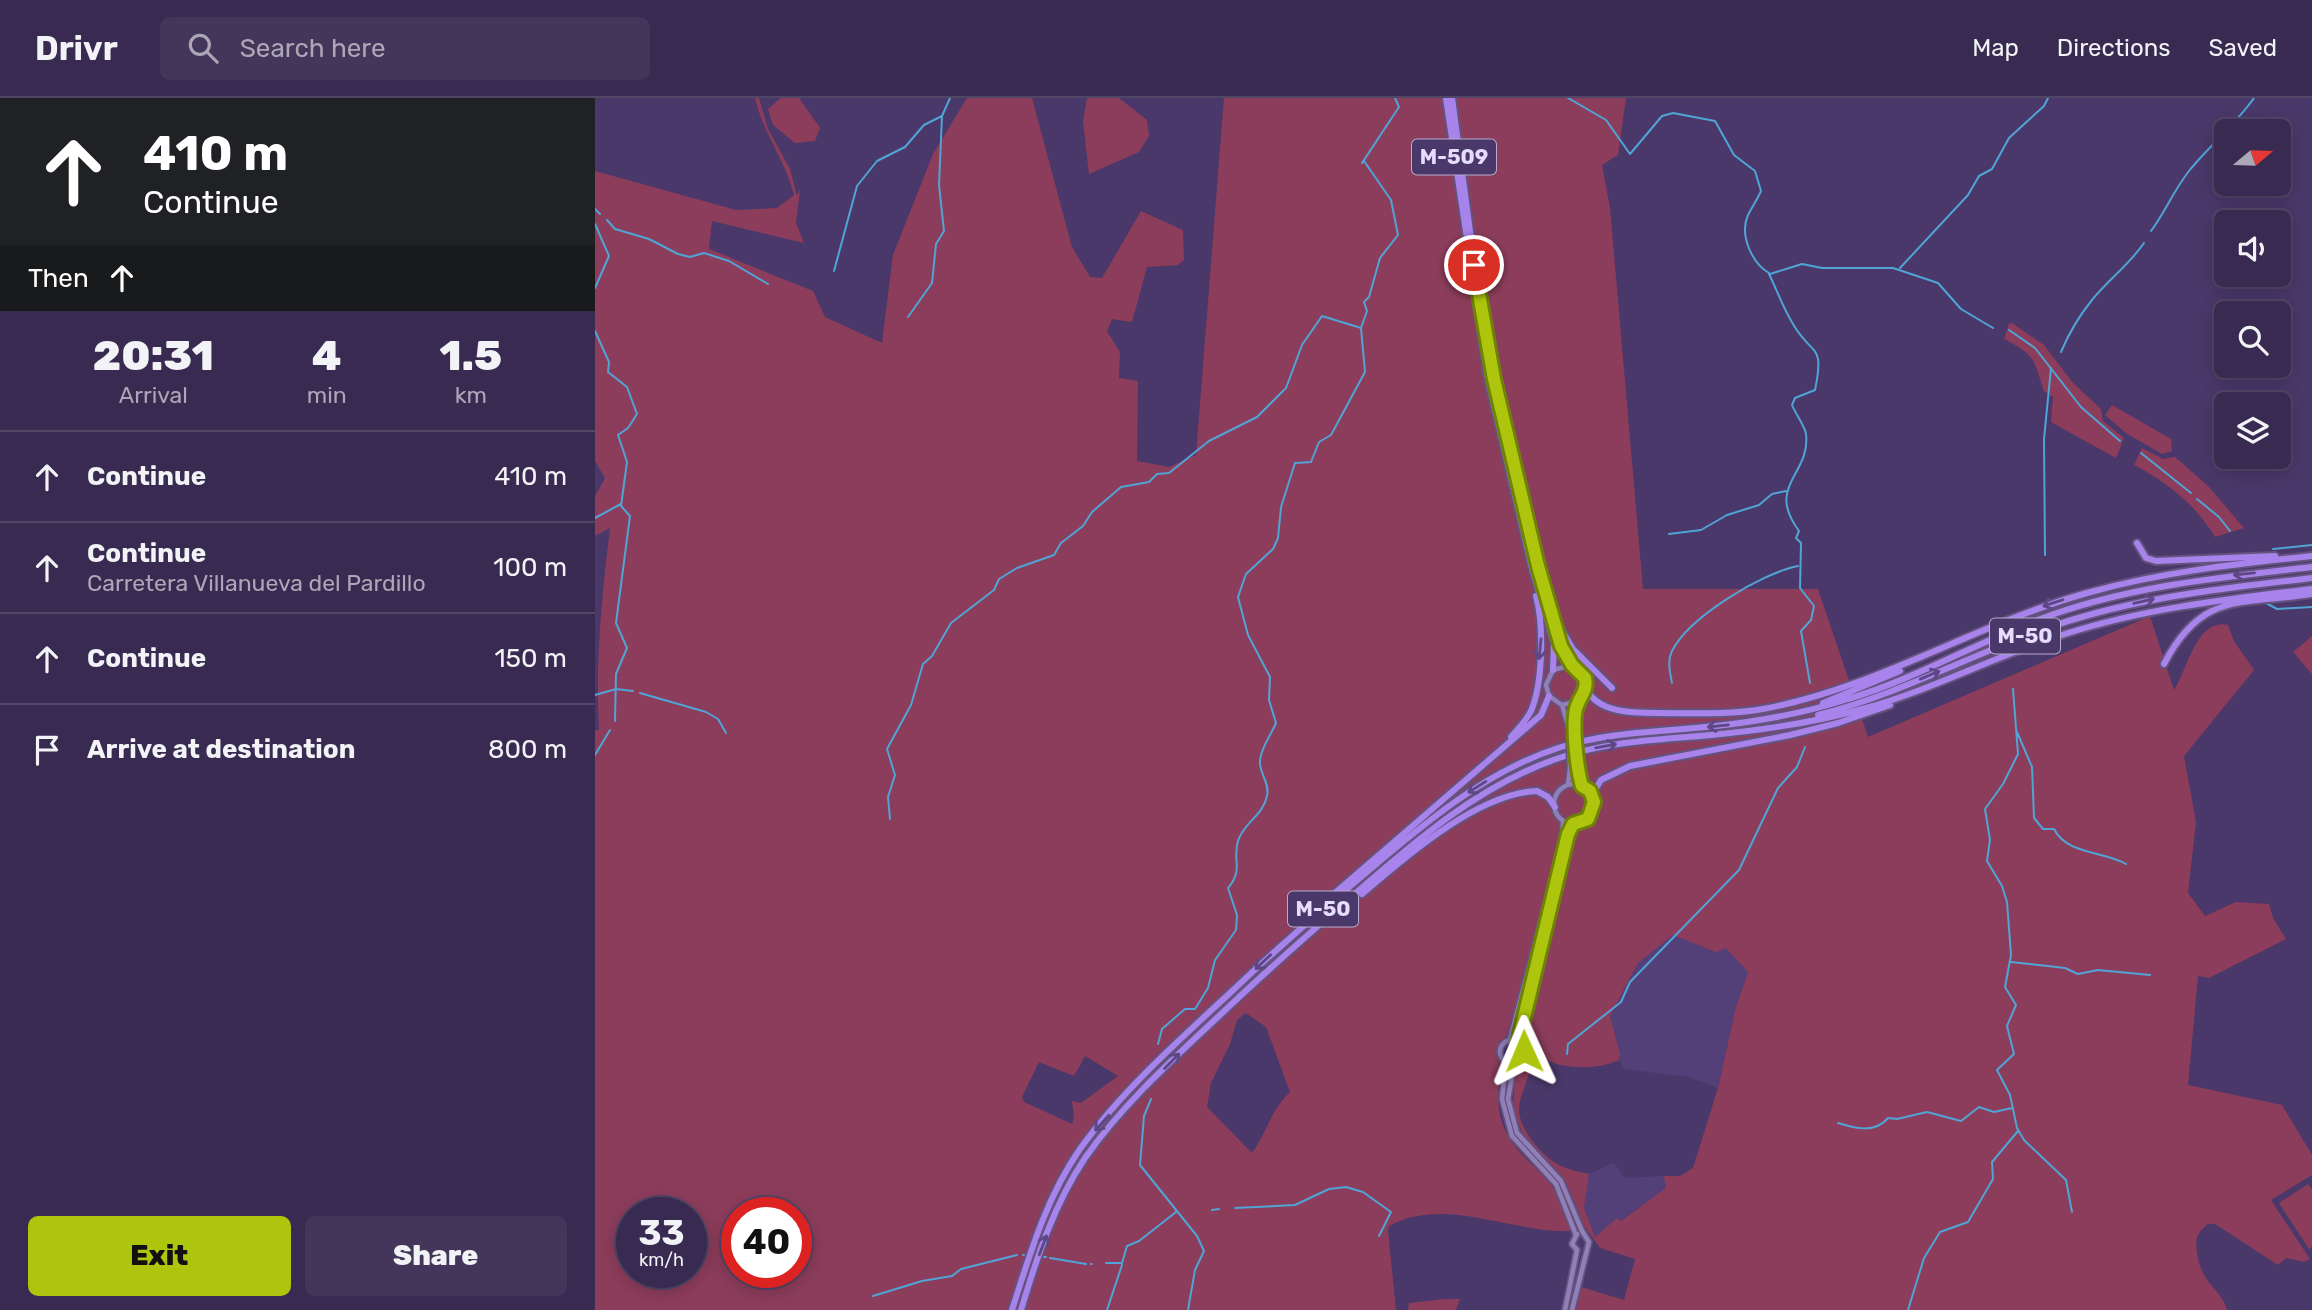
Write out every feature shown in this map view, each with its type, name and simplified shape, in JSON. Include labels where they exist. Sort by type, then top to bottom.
[{"type":"highway","name":"M-509","points":[[1446,98],[1477,318],[1507,462],[1554,643],[1553,670]]},
{"type":"highway","name":"M-509","points":[[1452,98],[1481,313],[1542,580],[1561,646],[1572,665]]},
{"type":"highway","points":[[1499,753],[1532,708],[1541,637],[1538,601],[1507,462]]},
{"type":"highway","points":[[2137,543],[2146,558],[2156,561],[2312,554]]},
{"type":"highway","points":[[1586,688],[1595,701],[1628,712],[1744,712],[1806,700],[1856,684],[2051,603],[2147,578],[2312,554]]},
{"type":"highway","name":"M-50","points":[[1012,1310],[1045,1214],[1080,1150],[1195,1025],[1291,935],[1454,802],[1524,761],[1558,748],[1625,733],[1711,726],[1785,716],[1860,696],[2012,630],[2088,604],[2190,580],[2312,567]]},
{"type":"highway","name":"M-50","points":[[1021,1310],[1053,1217],[1087,1155],[1151,1082],[1305,937],[1449,817],[1498,784],[1528,769],[1604,746],[1748,731],[1863,702],[2014,640],[2091,614],[2192,592],[2312,578]]},
{"type":"highway","points":[[1542,580],[1565,640],[1612,688]]},
{"type":"highway","points":[[1748,731],[1777,729],[1864,709],[2060,635],[2149,611],[2237,596],[2312,589]]},
{"type":"highway","points":[[2164,664],[2183,631],[2207,612],[2230,604],[2312,594]]},
{"type":"highway","points":[[1785,716],[1858,690],[1960,639]]},
{"type":"highway","points":[[1592,795],[1601,780],[1630,766],[1838,723],[1905,699],[1946,680]]},
{"type":"highway","points":[[1291,935],[1330,897],[1541,715],[1549,696]]},
{"type":"highway","points":[[1305,937],[1382,877],[1471,814],[1504,799],[1532,792],[1545,794],[1555,807]]},
{"type":"street","points":[[1553,670],[1572,665]]},
{"type":"street","name":"M-509","points":[[1572,665],[1584,675],[1586,688]]},
{"type":"street","name":"M-509","points":[[1549,696],[1546,685],[1553,670]]},
{"type":"street","points":[[1582,786],[1576,727],[1579,701],[1586,688]]},
{"type":"street","points":[[1549,696],[1562,705],[1569,728],[1568,785]]},
{"type":"street","points":[[1562,705],[1579,701]]},
{"type":"street","points":[[1563,821],[1573,824],[1584,822],[1592,814],[1592,795],[1582,786],[1568,785],[1559,792],[1555,807],[1563,821],[1562,844],[1510,1040],[1500,1049],[1506,1062],[1502,1099],[1512,1136],[1556,1184],[1565,1199],[1576,1235],[1572,1244],[1577,1250]]},
{"type":"street","points":[[1572,1310],[1585,1250],[1590,1242],[1583,1234],[1561,1181],[1517,1133],[1508,1099],[1514,1064],[1524,1056],[1519,1042],[1568,834],[1573,824]]},
{"type":"street","points":[[1510,1040],[1519,1042]]},
{"type":"street","points":[[1506,1062],[1514,1064]]},
{"type":"street","points":[[1576,1235],[1583,1234]]},
{"type":"street","points":[[1577,1250],[1585,1250]]},
{"type":"street","points":[[1565,1310],[1577,1250]]},
{"type":"shaded area","points":[[755,98],[759,98],[768,129],[790,169],[797,196],[800,189],[796,223],[804,243],[712,221],[709,249],[813,291],[825,317],[882,343],[893,255],[933,154],[967,98],[1032,98],[1072,247],[1090,277],[1102,278],[1141,211],[1183,230],[1184,260],[1178,265],[1147,267],[1132,322],[1112,319],[1107,331],[1120,352],[1119,378],[1138,381],[1137,461],[1169,467],[1196,455],[1224,98],[1626,98],[1618,155],[1602,165],[1610,208],[1643,589],[1818,589],[1868,737],[2150,616],[2174,690],[2201,636],[2217,625],[2228,625],[2234,641],[2254,670],[2184,756],[2196,822],[2188,893],[2205,916],[2236,902],[2269,904],[2273,918],[2286,939],[2209,978],[2198,976],[2188,1085],[2282,1105],[2312,1155],[2312,1175],[2271,1200],[2310,1259],[2304,1262],[2286,1258],[2278,1265],[2215,1224],[2208,1224],[2197,1239],[2199,1263],[2227,1310],[1576,1310],[1581,1287],[1624,1300],[1635,1259],[1600,1248],[1584,1226],[1565,1180],[1522,1133],[1513,1108],[1515,1069],[1530,1061],[1519,1108],[1527,1134],[1540,1150],[1556,1163],[1589,1174],[1584,1208],[1595,1237],[1617,1218],[1621,1221],[1666,1188],[1664,1176],[1680,1176],[1693,1168],[1718,1088],[1736,1007],[1748,972],[1726,948],[1716,952],[1673,935],[1638,963],[1610,1016],[1620,1054],[1619,1060],[1595,1067],[1553,1063],[1530,1050],[1523,1040],[1525,1030],[1512,1025],[1500,1048],[1502,1065],[1498,1098],[1502,1122],[1512,1141],[1553,1187],[1564,1206],[1571,1231],[1433,1214],[1410,1217],[1389,1226],[1396,1310],[595,1310],[595,730],[599,730],[599,654],[610,528],[595,536],[595,496],[605,478],[595,461],[595,171],[736,210],[777,208],[794,195]],"holes":[[[1246,1013],[1266,1027],[1290,1092],[1278,1106],[1252,1153],[1207,1107],[1211,1083],[1230,1044],[1237,1020]],[[1085,1056],[1118,1076],[1081,1103],[1072,1101],[1072,1124],[1024,1102],[1022,1097],[1039,1062],[1074,1076]]]},
{"type":"shaded area","points":[[781,98],[799,98],[820,128],[815,141],[795,143],[773,125],[768,109]]},
{"type":"shaded area","points":[[1087,98],[1119,98],[1147,120],[1149,136],[1139,152],[1089,174],[1083,121]]},
{"type":"shaded area","points":[[2012,323],[2044,345],[2073,383],[2101,409],[2103,421],[2124,438],[2116,458],[2051,422],[2053,397],[2044,391],[2032,359],[2004,339],[2009,324]]},
{"type":"shaded area","points":[[2112,405],[2171,439],[2172,451],[2162,454],[2126,433],[2105,415]]},
{"type":"shaded area","points":[[2142,448],[2163,459],[2175,457],[2209,487],[2244,528],[2215,537],[2199,514],[2180,495],[2134,465]]},
{"type":"shaded area","points":[[2312,636],[2312,674],[2293,652]]},
{"type":"shaded area","points":[[1673,935],[1726,948],[1748,972],[1736,1007],[1718,1088],[1689,1077],[1624,1069],[1619,1060],[1620,1054],[1610,1016],[1638,963]]},
{"type":"shaded area","points":[[1614,1163],[1625,1178],[1664,1176],[1667,1188],[1620,1221],[1617,1218],[1595,1237],[1584,1208],[1589,1174]]},
{"type":"shaded area","points":[[2308,1184],[2312,1190],[2312,1247],[2309,1249],[2279,1203]]},
{"type":"shaded area","points":[[1460,1299],[1456,1310],[1408,1310],[1409,1303]]},
{"type":"waterway","points":[[834,271],[857,186],[877,161],[905,147],[924,125],[942,116],[950,98]]},
{"type":"waterway","points":[[1158,1044],[1162,1029],[1185,1009],[1195,1009],[1208,988],[1215,960],[1236,930],[1237,915],[1228,888],[1237,870],[1237,848],[1241,834],[1265,803],[1267,788],[1260,759],[1276,723],[1269,700],[1270,677],[1248,635],[1238,597],[1246,574],[1273,549],[1278,538],[1281,507],[1295,463],[1311,462],[1319,442],[1331,435],[1365,372],[1361,328],[1367,311],[1364,302],[1369,297],[1380,258],[1398,235],[1391,200],[1364,161],[1362,163],[1399,107],[1395,98]]},
{"type":"waterway","points":[[1568,98],[1606,120],[1630,154],[1662,116],[1673,113],[1715,121],[1734,155],[1755,171],[1761,191],[1748,215],[1746,240],[1757,263],[1769,273]]},
{"type":"waterway","points":[[1900,268],[1968,195],[1979,176],[1992,169],[2009,138],[2044,106],[2048,98]]},
{"type":"waterway","points":[[2151,231],[2189,171],[2254,98]]},
{"type":"waterway","points":[[908,317],[932,283],[936,244],[944,231],[939,185],[942,116]]},
{"type":"waterway","points":[[595,209],[600,214]]},
{"type":"waterway","points":[[607,220],[615,229],[649,239],[678,254],[690,257],[704,253],[729,261],[768,284]]},
{"type":"waterway","points":[[595,224],[609,256],[595,288]]},
{"type":"waterway","points":[[2061,352],[2087,306],[2144,243]]},
{"type":"waterway","points":[[1770,274],[1802,264],[1822,268],[1893,268],[1938,283],[1961,309],[1993,328]]},
{"type":"waterway","points":[[1769,274],[1789,318],[1815,351],[1818,364],[1815,390],[1795,398],[1792,405],[1806,434],[1806,448],[1786,502],[1799,531],[1796,538],[1801,543],[1800,588],[1814,606],[1811,620],[1801,631],[1810,683]]},
{"type":"waterway","points":[[890,819],[888,797],[895,775],[887,749],[911,705],[923,664],[932,656],[951,623],[994,590],[999,579],[1017,568],[1054,555],[1061,543],[1083,526],[1092,512],[1121,487],[1149,482],[1157,474],[1169,473],[1209,441],[1257,417],[1286,388],[1302,345],[1322,316],[1361,328]]},
{"type":"waterway","points":[[2009,330],[2035,348],[2081,407],[2120,441]]},
{"type":"waterway","points":[[595,331],[609,362],[608,372],[627,387],[637,414],[628,428],[618,435],[627,462],[621,506],[630,516],[616,623],[627,648],[616,674],[615,721]]},
{"type":"waterway","points":[[2045,555],[2044,439],[2051,368]]},
{"type":"waterway","points":[[2141,453],[2191,493]]},
{"type":"waterway","points":[[1669,534],[1701,530],[1727,515],[1759,505],[1772,494],[1786,491]]},
{"type":"waterway","points":[[2197,499],[2219,517],[2230,531]]},
{"type":"waterway","points":[[595,518],[621,504]]},
{"type":"waterway","points":[[2273,549],[2312,545]]},
{"type":"waterway","points":[[1672,683],[1670,655],[1694,624],[1747,587],[1798,566]]},
{"type":"waterway","points":[[2266,603],[2277,609],[2312,607]]},
{"type":"waterway","points":[[595,695],[616,689],[633,691]]},
{"type":"waterway","points":[[2013,689],[2018,754],[2003,784],[1985,809],[1990,840],[1987,861],[2002,886],[2007,902],[2011,955],[2005,987],[2016,1005],[2007,1026],[2014,1054],[1997,1070],[2010,1095],[2017,1128],[2024,1140],[2066,1180],[2072,1212]]},
{"type":"waterway","points":[[640,693],[706,712],[718,719],[726,733]]},
{"type":"waterway","points":[[595,755],[610,730]]},
{"type":"waterway","points":[[2017,732],[2032,767],[2034,818],[2043,829],[2054,829],[2068,844],[2077,848],[2126,864]]},
{"type":"waterway","points":[[1567,1054],[1568,1044],[1621,1002],[1630,982],[1739,870],[1778,788],[1797,767],[1805,747]]},
{"type":"waterway","points":[[2011,962],[2065,968],[2078,974],[2098,970],[2150,975]]},
{"type":"waterway","points":[[1151,1099],[1144,1116],[1140,1165],[1197,1236],[1204,1251],[1195,1270],[1188,1310]]},
{"type":"waterway","points":[[1838,1123],[1871,1128],[1888,1118],[1897,1119],[1927,1112],[1961,1121],[1979,1107],[1994,1112],[2012,1108]]},
{"type":"waterway","points":[[1908,1310],[1924,1258],[1940,1232],[1968,1222],[1993,1179],[1992,1162],[2018,1131]]},
{"type":"waterway","points":[[1235,1208],[1295,1205],[1329,1189],[1346,1187],[1363,1192],[1391,1212],[1379,1236]]},
{"type":"waterway","points":[[1212,1210],[1219,1209]]},
{"type":"waterway","points":[[1106,1263],[1122,1263],[1127,1246],[1139,1241],[1176,1212]]},
{"type":"waterway","points":[[873,1296],[922,1281],[952,1276],[961,1269],[1017,1255]]},
{"type":"waterway","points":[[1050,1258],[1086,1264]]},
{"type":"waterway","points":[[1107,1310],[1122,1265]]},
{"type":"route","points":[[1474,265],[1494,379],[1538,566],[1561,646],[1572,665],[1584,675],[1587,684],[1576,708],[1579,777],[1582,786],[1592,795],[1594,808],[1588,819],[1573,824],[1568,834],[1520,1034],[1519,1042],[1524,1051]]}]
